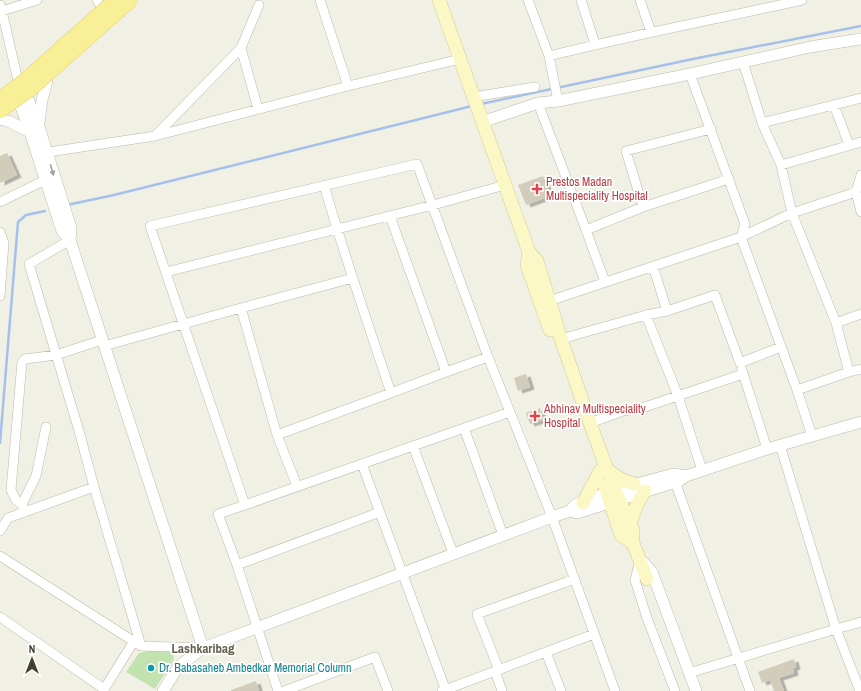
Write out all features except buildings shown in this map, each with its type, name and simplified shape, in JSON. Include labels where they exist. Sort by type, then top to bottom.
[{"type":"main road","points":[[7,91],[24,81],[115,0]]},
{"type":"main road","points":[[0,111],[32,88],[131,0]]},
{"type":"main road","points":[[0,118],[48,81],[140,0]]},
{"type":"main road","points":[[439,0],[529,252],[537,261],[544,302],[567,374],[613,496],[621,535],[633,543]]},
{"type":"main road","points":[[7,91],[104,3]]},
{"type":"main road","points":[[544,302],[561,339],[590,423],[603,470],[640,488],[638,502],[630,523]]},
{"type":"main road","points":[[583,502],[603,470]]},
{"type":"main road","points":[[613,496],[633,530],[633,543],[647,579]]},
{"type":"street","points":[[37,0],[1,9],[7,91],[24,101],[71,228],[70,240],[203,648]]},
{"type":"street","points":[[528,0],[550,56],[557,99]]},
{"type":"street","points":[[581,0],[595,44]]},
{"type":"street","points":[[640,0],[651,32]]},
{"type":"street","points":[[550,56],[595,44],[802,0]]},
{"type":"street","points":[[324,1],[348,86]]},
{"type":"street","points":[[154,136],[241,48],[259,5]]},
{"type":"street","points":[[481,117],[538,103],[690,74],[810,47],[861,39]]},
{"type":"street","points":[[241,48],[258,109]]},
{"type":"street","points":[[42,153],[154,136],[460,59]]},
{"type":"street","points":[[742,62],[762,123],[781,165],[792,213],[836,323],[849,372]]},
{"type":"street","points":[[690,74],[745,224],[741,238],[797,390],[812,436]]},
{"type":"street","points":[[34,128],[48,81]]},
{"type":"street","points":[[474,97],[535,86]]},
{"type":"street","points":[[762,123],[861,98]]},
{"type":"street","points":[[538,103],[567,176],[605,282]]},
{"type":"street","points":[[834,105],[849,145]]},
{"type":"street","points":[[0,118],[34,128]]},
{"type":"street","points":[[643,207],[626,150],[711,129]]},
{"type":"street","points":[[781,165],[861,142]]},
{"type":"street","points":[[42,153],[45,180],[62,231],[70,240]]},
{"type":"street","points":[[245,505],[150,226],[417,164],[488,357],[552,517],[615,691]]},
{"type":"street","points":[[861,175],[856,192],[861,212]]},
{"type":"street","points":[[586,230],[643,207],[729,179]]},
{"type":"street","points":[[0,202],[45,180]]},
{"type":"street","points":[[166,272],[433,205],[505,185]]},
{"type":"street","points":[[324,186],[391,393]]},
{"type":"street","points":[[544,302],[741,238],[792,213],[856,192]]},
{"type":"street","points":[[390,216],[446,372]]},
{"type":"street","points":[[0,232],[4,243],[0,296]]},
{"type":"street","points":[[70,240],[29,264],[138,644]]},
{"type":"street","points":[[653,266],[667,311]]},
{"type":"street","points":[[22,508],[11,490],[22,362],[25,359],[56,355],[184,324],[353,278]]},
{"type":"street","points":[[561,339],[646,315],[667,311],[715,295],[740,363],[766,448]]},
{"type":"street","points":[[241,308],[277,435],[297,486]]},
{"type":"street","points":[[836,323],[861,314]]},
{"type":"street","points":[[646,315],[678,396],[702,470]]},
{"type":"street","points":[[740,363],[781,347]]},
{"type":"street","points":[[277,435],[488,357]]},
{"type":"street","points":[[797,390],[861,369]]},
{"type":"street","points":[[590,423],[623,411],[639,409],[743,374]]},
{"type":"street","points":[[278,691],[258,626],[218,514],[510,412]]},
{"type":"street","points":[[570,512],[575,505],[583,502],[613,496],[674,478],[686,476],[766,448],[861,422]]},
{"type":"street","points":[[22,508],[36,476],[46,427]]},
{"type":"street","points":[[464,428],[503,535]]},
{"type":"street","points":[[780,445],[836,629],[860,691]]},
{"type":"street","points":[[413,446],[453,553]]},
{"type":"street","points":[[362,464],[445,691],[594,634]]},
{"type":"street","points":[[674,478],[750,691]]},
{"type":"street","points":[[0,531],[8,518],[22,508],[94,487]]},
{"type":"street","points":[[163,691],[178,667],[203,648],[258,626],[552,517],[570,512],[578,513],[613,496]]},
{"type":"street","points":[[237,566],[380,512]]},
{"type":"street","points":[[0,556],[138,644],[203,648]]},
{"type":"street","points":[[640,560],[652,572],[696,691]]},
{"type":"street","points":[[640,560],[635,580],[647,618],[675,691]]},
{"type":"street","points":[[502,691],[497,670],[477,614],[575,579]]},
{"type":"street","points":[[0,617],[103,690],[138,644]]},
{"type":"street","points":[[689,673],[861,622]]},
{"type":"street","points":[[546,652],[561,691]]},
{"type":"street","points":[[284,691],[375,657],[388,691]]},
{"type":"green space","points":[[169,648],[173,652],[174,659],[155,689],[126,672],[139,653]]},
{"type":"waterway","points":[[481,104],[693,59],[861,26]]},
{"type":"waterway","points":[[67,205],[114,195],[472,106]]},
{"type":"waterway","points":[[0,443],[18,222],[26,215],[45,211]]},
{"type":"railway","points":[[0,107],[49,70],[126,0]]},
{"type":"place","name":"Prestos Madan Multispeciality Hospital","points":[[537,189]]},
{"type":"place","name":"Abhinav Multispeciality Hospital","points":[[535,416]]},
{"type":"place","name":"Dr. Babasaheb Ambedkar Memorial Column","points":[[151,668]]},
{"type":"district","name":"Lashkaribag","points":[[203,648]]}]
